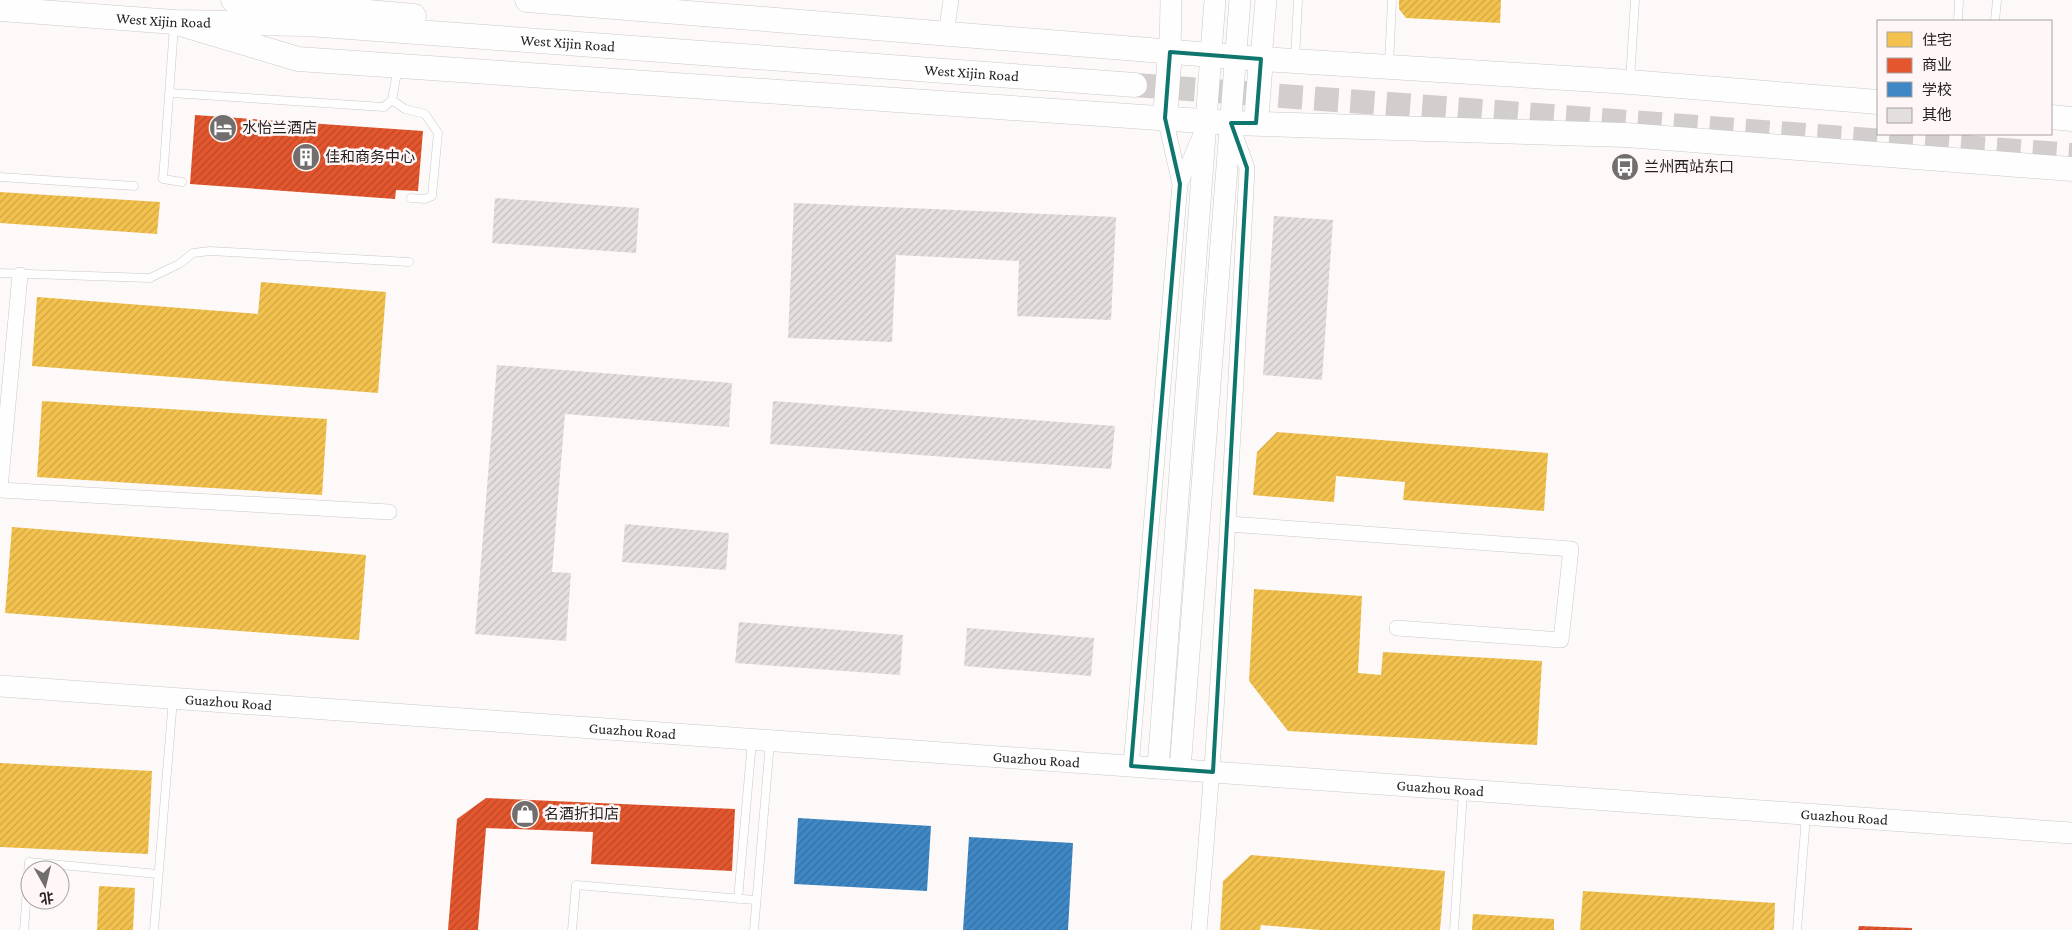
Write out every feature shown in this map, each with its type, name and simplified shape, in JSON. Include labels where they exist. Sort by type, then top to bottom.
[{"type":"main road","name":"West Xijin Road","points":[[0,9],[174,22],[308,24],[1135,78],[233,0]]},
{"type":"main road","points":[[527,0],[1261,59],[1630,82],[1877,102]]},
{"type":"main road","points":[[174,22],[298,59],[1231,123],[1626,135],[2072,169]]},
{"type":"main road","points":[[1165,118],[1170,52]]},
{"type":"main road","points":[[1256,124],[1261,59]]},
{"type":"main road","points":[[2052,117],[2072,119]]},
{"type":"street","points":[[946,34],[951,0]]},
{"type":"street","points":[[1170,52],[1171,0]]},
{"type":"street","points":[[1158,768],[1215,0]]},
{"type":"street","points":[[1180,769],[1240,0]]},
{"type":"street","points":[[1261,59],[1266,0]]},
{"type":"street","points":[[1165,118],[1180,184]]},
{"type":"street","points":[[1131,766],[1180,184],[1206,121]]},
{"type":"street","points":[[1199,930],[1213,772],[1229,524],[1246,168],[1231,123]]},
{"type":"street","points":[[20,275],[0,489],[389,512]]},
{"type":"street","points":[[1229,524],[1571,550],[1562,640],[1397,628]]},
{"type":"street","name":"Guazhou Road","points":[[0,686],[2072,833]]},
{"type":"lane","points":[[1295,61],[1298,0]]},
{"type":"lane","points":[[1389,67],[1392,0]]},
{"type":"lane","points":[[1630,82],[1635,0]]},
{"type":"lane","points":[[1958,20],[1959,0]]},
{"type":"lane","points":[[1995,20],[1997,0]]},
{"type":"lane","points":[[174,22],[163,179],[182,182]]},
{"type":"lane","points":[[170,93],[384,107],[392,100],[398,66]]},
{"type":"lane","points":[[392,100],[405,109],[425,114],[438,133],[432,196],[425,199],[411,198]]},
{"type":"lane","points":[[0,177],[134,186]]},
{"type":"lane","points":[[0,273],[150,278],[179,264],[193,253],[210,251],[409,262]]},
{"type":"lane","points":[[154,930],[173,697]]},
{"type":"lane","points":[[738,899],[762,739]]},
{"type":"lane","points":[[754,930],[762,739]]},
{"type":"lane","points":[[1454,930],[1463,790]]},
{"type":"lane","points":[[1798,930],[1806,814]]},
{"type":"lane","points":[[24,930],[29,862],[158,874]]},
{"type":"lane","points":[[572,930],[576,885],[755,900]]},
{"type":"highlighted area","points":[[1170,52],[1261,59],[1256,123],[1231,123],[1247,168],[1213,772],[1131,766],[1180,184],[1165,118]]},
{"type":"building: 住宅","points":[[1399,0],[1501,0],[1500,23],[1406,18],[1399,9]]},
{"type":"building: 住宅","points":[[0,192],[160,202],[157,234],[0,223]]},
{"type":"building: 住宅","points":[[261,282],[386,292],[378,393],[32,366],[37,297],[258,314]]},
{"type":"building: 住宅","points":[[42,401],[327,419],[322,495],[37,477]]},
{"type":"building: 住宅","points":[[1277,432],[1548,453],[1544,511],[1403,500],[1405,482],[1336,476],[1334,502],[1253,495],[1257,452]]},
{"type":"building: 住宅","points":[[12,527],[366,555],[359,640],[5,613]]},
{"type":"building: 住宅","points":[[1254,589],[1362,596],[1358,673],[1381,675],[1383,652],[1542,661],[1537,745],[1288,731],[1249,681]]},
{"type":"building: 住宅","points":[[0,763],[152,771],[148,854],[0,847]]},
{"type":"building: 住宅","points":[[1251,855],[1445,871],[1440,930],[1320,930],[1261,925],[1260,930],[1220,930],[1223,881]]},
{"type":"building: 住宅","points":[[99,886],[135,888],[133,930],[97,930]]},
{"type":"building: 住宅","points":[[1583,891],[1775,903],[1774,930],[1580,930]]},
{"type":"building: 住宅","points":[[1473,914],[1554,919],[1554,930],[1472,930]]},
{"type":"building: 商业","name":"佳和商务中心","points":[[195,115],[423,131],[418,191],[396,190],[395,199],[190,184]]},
{"type":"building: 商业","points":[[486,798],[735,809],[732,871],[591,864],[593,832],[486,828],[478,930],[448,930],[457,819]]},
{"type":"building: 商业","points":[[1859,926],[1912,928],[1912,930],[1858,930]]},
{"type":"building: 学校","points":[[798,818],[931,826],[927,891],[794,884]]},
{"type":"building: 学校","points":[[969,837],[1073,843],[1068,930],[963,930]]},
{"type":"building: 其他","points":[[495,198],[639,208],[636,253],[492,243]]},
{"type":"building: 其他","points":[[794,203],[1116,217],[1111,320],[1017,316],[1019,261],[896,255],[892,342],[788,338]]},
{"type":"building: 其他","points":[[1274,216],[1333,220],[1322,380],[1263,375]]},
{"type":"building: 其他","points":[[497,365],[732,383],[729,427],[565,414],[552,572],[571,573],[566,641],[475,634]]},
{"type":"building: 其他","points":[[773,401],[1115,426],[1111,469],[770,444]]},
{"type":"building: 其他","points":[[625,524],[729,533],[726,570],[622,562]]},
{"type":"building: 其他","points":[[739,622],[903,635],[900,675],[735,663]]},
{"type":"building: 其他","points":[[967,628],[1094,638],[1091,676],[964,666]]},
{"type":"tunnel","points":[[1135,85],[2072,155]]},
{"type":"place","name":"水怡兰酒店","points":[[223,128]]},
{"type":"place","name":"佳和商务中心","points":[[306,157]]},
{"type":"place","name":"兰州西站东口","points":[[1625,167]]},
{"type":"place","name":"名酒折扣店","points":[[525,814]]}]
